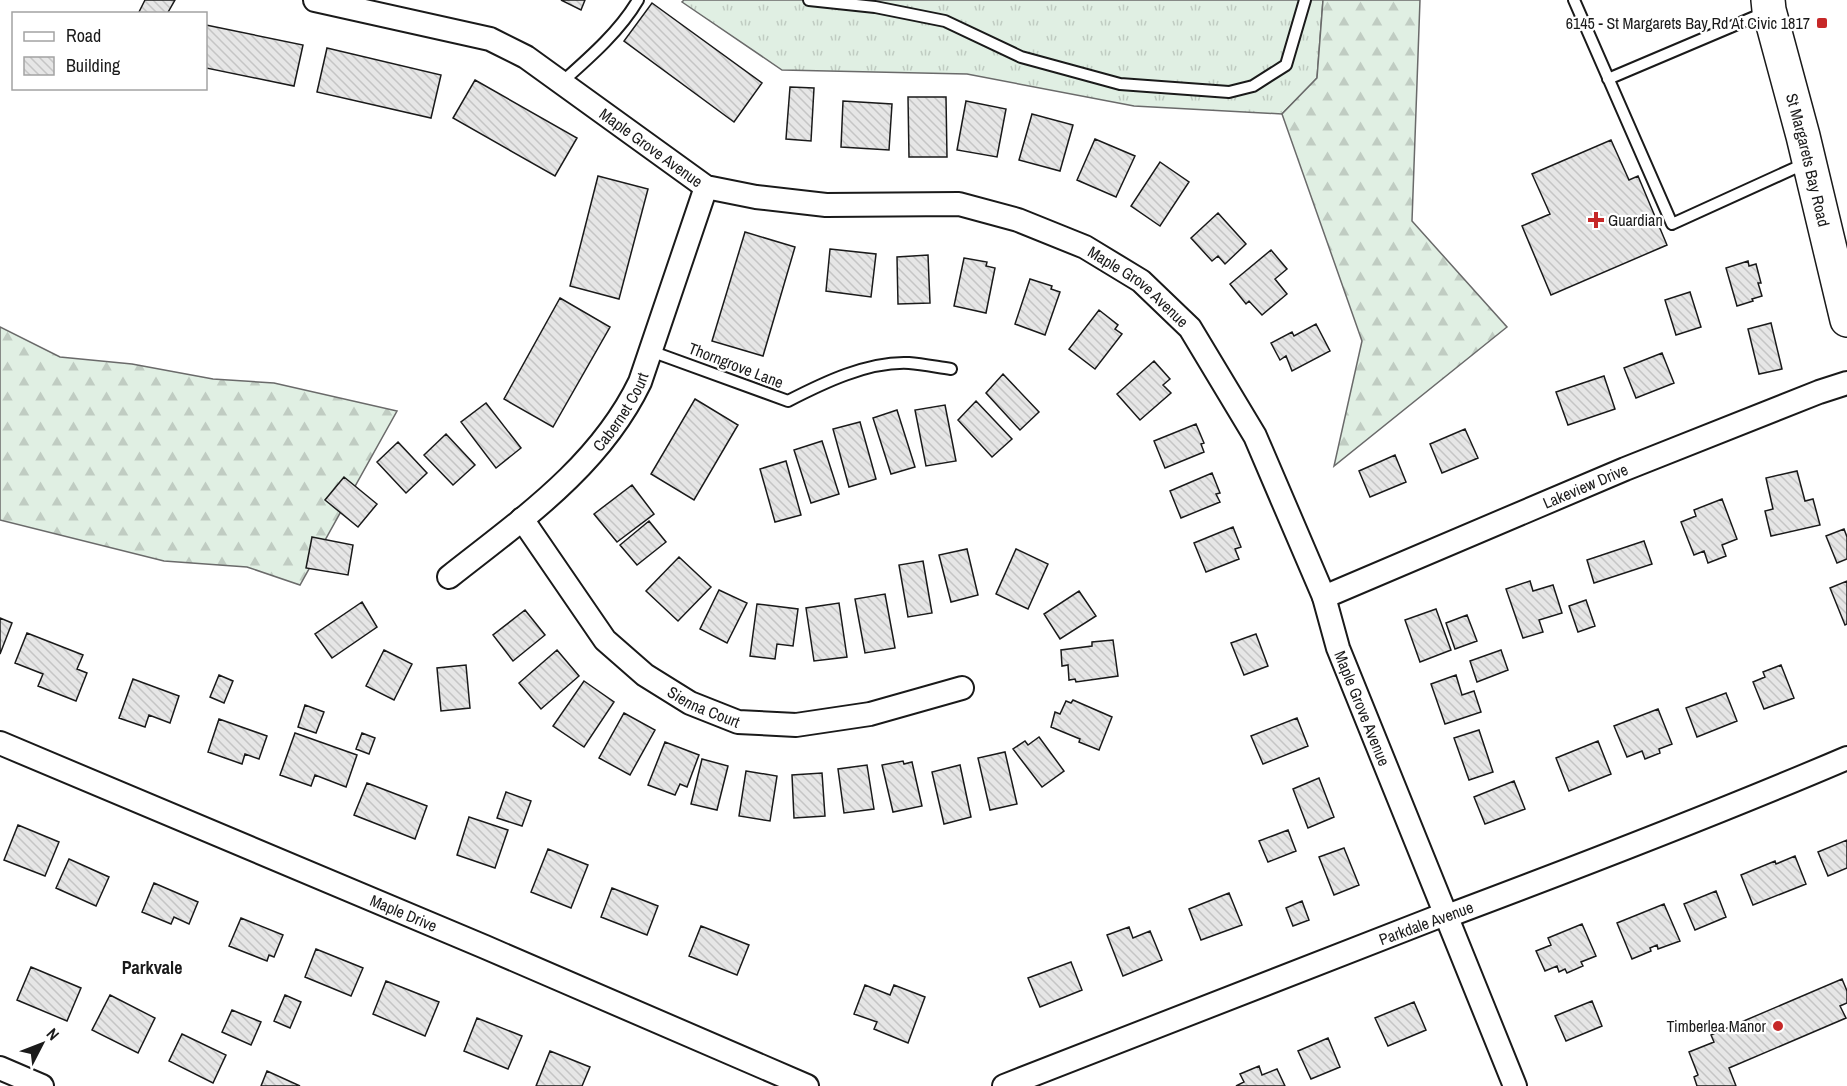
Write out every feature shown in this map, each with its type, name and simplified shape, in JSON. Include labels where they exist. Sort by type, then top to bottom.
[{"type":"main road","name":"St Margarets Bay Road","points":[[1768,5],[1847,320]]},
{"type":"street","name":"Maple Grove Avenue","points":[[315,0],[490,39],[526,57],[706,186],[756,197],[826,205],[959,204],[1018,220],[1085,247],[1141,281],[1190,328],[1256,436],[1324,597],[1338,648],[1515,1086]]},
{"type":"street","name":"Cabernet Court","points":[[448,577],[544,502],[599,447],[627,409],[640,382],[706,186]]},
{"type":"street","name":"Lakeview Drive","points":[[1324,597],[1625,469],[1847,383]]},
{"type":"street","name":"Sienna Court","points":[[522,519],[605,640],[645,675],[690,703],[738,722],[796,725],[870,714],[962,688]]},
{"type":"street","name":"Maple Drive","points":[[0,743],[485,947],[807,1086]]},
{"type":"street","name":"Parkdale Avenue","points":[[1004,1086],[1445,914],[1450,915],[1563,873],[1749,800],[1847,758]]},
{"type":"street","points":[[0,1068],[42,1086]]},
{"type":"lane","points":[[562,82],[630,14],[638,0]]},
{"type":"lane","points":[[809,0],[875,7],[945,21],[1021,57],[1120,84],[1229,92],[1253,86],[1286,65],[1305,0]]},
{"type":"lane","points":[[1574,0],[1672,224],[1809,162]]},
{"type":"lane","points":[[1608,79],[1768,5]]},
{"type":"lane","name":"Thorngrove Lane","points":[[653,344],[656,353],[788,401],[820,384],[866,368],[907,363],[951,369]]},
{"type":"green space","points":[[684,0],[1323,0],[1317,78],[1282,114],[1134,106],[967,74],[782,70],[682,2]]},
{"type":"green space","points":[[1323,0],[1420,0],[1412,221],[1507,327],[1334,466],[1362,341],[1282,114],[1317,78]]},
{"type":"green space","points":[[0,327],[60,357],[132,364],[213,379],[274,383],[397,411],[300,585],[247,567],[164,561],[0,520]]},
{"type":"building","points":[[145,0],[175,0],[168,12],[139,12]]},
{"type":"building","points":[[561,0],[585,0],[581,10]]},
{"type":"building","points":[[652,3],[762,83],[734,122],[624,41]]},
{"type":"building","points":[[207,25],[303,45],[294,86],[207,68]]},
{"type":"building","points":[[327,48],[441,75],[431,118],[317,92]]},
{"type":"building","points":[[475,80],[577,138],[555,176],[453,118]]},
{"type":"building","points":[[790,87],[814,88],[811,141],[786,139]]},
{"type":"building","points":[[908,97],[946,97],[947,157],[909,157]]},
{"type":"building","points":[[843,101],[892,104],[889,150],[841,147]]},
{"type":"building","points":[[966,101],[1006,109],[997,157],[957,150]]},
{"type":"building","points":[[1032,114],[1073,125],[1060,171],[1019,160]]},
{"type":"building","points":[[1095,139],[1135,156],[1116,197],[1077,180]]},
{"type":"building","name":"Guardian","points":[[1611,140],[1629,180],[1638,176],[1667,245],[1551,295],[1522,226],[1550,214],[1532,174]]},
{"type":"building","points":[[1160,162],[1189,182],[1160,226],[1131,206]]},
{"type":"building","points":[[598,176],[648,189],[619,299],[570,286]]},
{"type":"building","points":[[1218,213],[1246,244],[1225,264],[1218,256],[1212,261],[1191,238]]},
{"type":"building","points":[[745,232],[795,247],[763,356],[712,341]]},
{"type":"building","points":[[830,249],[876,254],[871,297],[826,291]]},
{"type":"building","points":[[1271,250],[1287,269],[1275,279],[1287,294],[1262,315],[1249,301],[1246,304],[1230,284]]},
{"type":"building","points":[[928,255],[930,303],[898,304],[897,257]]},
{"type":"building","points":[[964,258],[987,262],[986,266],[995,268],[986,313],[954,306]]},
{"type":"building","points":[[1748,261],[1749,266],[1756,264],[1762,296],[1737,306],[1726,268]]},
{"type":"building","points":[[1030,279],[1052,286],[1051,289],[1060,292],[1045,335],[1015,324]]},
{"type":"building","points":[[1690,292],[1701,327],[1676,335],[1665,300]]},
{"type":"building","points":[[560,298],[610,327],[553,427],[504,399]]},
{"type":"building","points":[[1099,310],[1118,325],[1115,329],[1122,334],[1095,369],[1069,349]]},
{"type":"building","points":[[1771,323],[1782,369],[1759,374],[1748,329]]},
{"type":"building","points":[[1316,324],[1330,351],[1292,371],[1286,356],[1280,360],[1271,343],[1292,332],[1294,336]]},
{"type":"building","points":[[1662,353],[1674,383],[1636,398],[1624,368]]},
{"type":"building","points":[[1154,361],[1170,379],[1163,385],[1171,393],[1140,420],[1117,394]]},
{"type":"building","points":[[1003,374],[1039,412],[1020,430],[986,393]]},
{"type":"building","points":[[1604,376],[1615,409],[1568,425],[1556,392]]},
{"type":"building","points":[[695,399],[738,425],[694,500],[651,474]]},
{"type":"building","points":[[976,401],[1012,439],[992,457],[958,420]]},
{"type":"building","points":[[486,403],[521,448],[496,468],[461,422]]},
{"type":"building","points":[[945,405],[956,461],[926,466],[915,410]]},
{"type":"building","points":[[897,410],[915,467],[891,474],[873,418]]},
{"type":"building","points":[[860,422],[876,479],[849,487],[833,429]]},
{"type":"building","points":[[1196,424],[1204,443],[1201,444],[1204,452],[1165,468],[1154,441]]},
{"type":"building","points":[[1465,429],[1478,458],[1442,473],[1430,444]]},
{"type":"building","points":[[446,434],[475,465],[453,485],[424,455]]},
{"type":"building","points":[[822,441],[839,494],[811,503],[794,450]]},
{"type":"building","points":[[398,442],[427,473],[406,493],[377,462]]},
{"type":"building","points":[[1395,455],[1406,482],[1370,497],[1359,471]]},
{"type":"building","points":[[786,461],[801,515],[775,522],[760,469]]},
{"type":"building","points":[[1797,471],[1805,501],[1813,499],[1820,525],[1771,536],[1765,511],[1773,509],[1766,478]]},
{"type":"building","points":[[1212,473],[1220,493],[1216,494],[1220,502],[1181,518],[1170,491]]},
{"type":"building","points":[[344,477],[377,504],[358,527],[325,500]]},
{"type":"building","points":[[632,485],[654,514],[617,542],[594,514]]},
{"type":"building","points":[[1722,499],[1737,539],[1722,545],[1726,556],[1708,563],[1704,551],[1694,555],[1681,522],[1696,516],[1694,510]]},
{"type":"building","points":[[649,521],[666,542],[637,565],[620,545]]},
{"type":"building","points":[[1233,527],[1241,547],[1235,549],[1239,559],[1206,572],[1194,543]]},
{"type":"building","points":[[1844,529],[1847,537],[1847,559],[1837,563],[1826,536]]},
{"type":"building","points":[[312,537],[353,545],[348,575],[306,568]]},
{"type":"building","points":[[1644,541],[1652,564],[1594,583],[1587,560]]},
{"type":"building","points":[[967,549],[978,595],[951,602],[939,555]]},
{"type":"building","points":[[1016,549],[1048,564],[1028,609],[996,594]]},
{"type":"building","points":[[679,557],[711,587],[678,621],[646,591]]},
{"type":"building","points":[[923,561],[932,613],[908,617],[899,565]]},
{"type":"building","points":[[1530,581],[1533,591],[1553,585],[1562,613],[1539,620],[1543,632],[1523,638],[1506,589]]},
{"type":"building","points":[[1847,581],[1847,624],[1845,625],[1830,588]]},
{"type":"building","points":[[719,590],[747,603],[727,643],[700,629]]},
{"type":"building","points":[[1079,591],[1096,616],[1060,639],[1044,614]]},
{"type":"building","points":[[885,594],[895,648],[865,653],[855,599]]},
{"type":"building","points":[[1586,600],[1595,626],[1578,632],[1569,606]]},
{"type":"building","points":[[362,602],[377,627],[332,658],[315,634]]},
{"type":"building","points":[[839,603],[847,657],[814,661],[806,608]]},
{"type":"building","points":[[757,604],[798,609],[793,646],[777,644],[775,659],[750,656]]},
{"type":"building","points":[[1436,609],[1451,650],[1420,662],[1405,620]]},
{"type":"building","points":[[525,610],[545,635],[513,661],[493,635]]},
{"type":"building","points":[[1467,615],[1477,641],[1455,649],[1446,623]]},
{"type":"building","points":[[0,618],[12,623],[0,654]]},
{"type":"building","points":[[27,633],[83,655],[77,669],[87,673],[76,701],[38,686],[43,674],[15,663]]},
{"type":"building","points":[[1256,634],[1268,666],[1244,675],[1231,643]]},
{"type":"building","points":[[1113,640],[1118,676],[1076,682],[1075,679],[1069,680],[1068,665],[1062,666],[1061,650],[1092,646],[1092,642]]},
{"type":"building","points":[[384,650],[412,664],[394,700],[366,686]]},
{"type":"building","points":[[557,650],[579,676],[541,709],[519,683]]},
{"type":"building","points":[[1501,650],[1508,670],[1477,682],[1470,661]]},
{"type":"building","points":[[466,665],[470,708],[441,711],[437,668]]},
{"type":"building","points":[[1781,665],[1794,698],[1764,709],[1753,682],[1765,677],[1763,672]]},
{"type":"building","points":[[219,675],[233,681],[224,703],[210,697]]},
{"type":"building","points":[[1456,675],[1462,695],[1474,691],[1481,712],[1445,724],[1431,684]]},
{"type":"building","points":[[133,679],[179,696],[170,723],[149,715],[145,727],[119,718]]},
{"type":"building","points":[[584,681],[614,702],[584,747],[553,726]]},
{"type":"building","points":[[1726,693],[1737,721],[1697,737],[1686,708]]},
{"type":"building","points":[[1073,700],[1112,717],[1099,750],[1051,727],[1055,712],[1060,714],[1066,701],[1071,703]]},
{"type":"building","points":[[305,705],[324,712],[316,733],[298,727]]},
{"type":"building","points":[[1658,709],[1672,744],[1659,749],[1660,753],[1645,759],[1642,751],[1627,757],[1614,726]]},
{"type":"building","points":[[624,713],[655,730],[630,775],[599,758]]},
{"type":"building","points":[[1297,718],[1308,746],[1263,764],[1251,736]]},
{"type":"building","points":[[219,719],[267,736],[259,759],[245,754],[242,764],[208,752]]},
{"type":"building","points":[[1479,730],[1493,772],[1469,780],[1454,738]]},
{"type":"building","points":[[295,733],[357,755],[346,787],[315,775],[311,786],[280,775]]},
{"type":"building","points":[[362,733],[375,738],[369,754],[356,749]]},
{"type":"building","points":[[1039,737],[1064,771],[1042,787],[1013,749],[1025,741],[1028,745]]},
{"type":"building","points":[[1598,741],[1611,774],[1569,791],[1556,758]]},
{"type":"building","points":[[665,742],[699,755],[687,787],[680,784],[675,795],[648,785]]},
{"type":"building","points":[[1005,752],[1017,804],[990,810],[978,758]]},
{"type":"building","points":[[702,759],[728,766],[717,810],[691,804]]},
{"type":"building","points":[[903,761],[904,764],[912,762],[922,806],[893,812],[882,765]]},
{"type":"building","points":[[867,765],[874,809],[844,813],[838,769]]},
{"type":"building","points":[[960,765],[971,817],[944,824],[932,772]]},
{"type":"building","points":[[746,771],[777,776],[770,821],[739,816]]},
{"type":"building","points":[[822,773],[825,816],[794,818],[792,775]]},
{"type":"building","points":[[1319,778],[1334,817],[1308,828],[1293,789]]},
{"type":"building","points":[[1514,781],[1525,809],[1485,824],[1474,797]]},
{"type":"building","points":[[367,783],[427,806],[415,839],[354,815]]},
{"type":"building","points":[[506,792],[531,801],[522,826],[497,818]]},
{"type":"building","points":[[469,817],[508,830],[495,868],[457,855]]},
{"type":"building","points":[[18,825],[59,842],[45,876],[4,860]]},
{"type":"building","points":[[1288,830],[1296,851],[1268,862],[1259,841]]},
{"type":"building","points":[[1847,840],[1847,868],[1828,876],[1818,852]]},
{"type":"building","points":[[1344,848],[1359,885],[1334,895],[1319,857]]},
{"type":"building","points":[[548,849],[588,865],[571,908],[531,892]]},
{"type":"building","points":[[1795,856],[1806,884],[1753,905],[1741,875],[1775,861],[1776,864]]},
{"type":"building","points":[[69,859],[109,877],[96,906],[56,888]]},
{"type":"building","points":[[154,883],[198,902],[189,924],[174,917],[171,924],[142,912]]},
{"type":"building","points":[[612,888],[658,906],[647,935],[601,917]]},
{"type":"building","points":[[1716,891],[1726,917],[1695,930],[1684,904]]},
{"type":"building","points":[[1229,893],[1242,925],[1201,940],[1189,909]]},
{"type":"building","points":[[1302,901],[1309,920],[1293,926],[1286,908]]},
{"type":"building","points":[[1664,904],[1680,941],[1658,949],[1657,945],[1650,948],[1651,951],[1632,959],[1617,923]]},
{"type":"building","points":[[241,918],[283,935],[274,957],[269,955],[267,961],[229,946]]},
{"type":"building","points":[[1582,924],[1596,956],[1581,962],[1583,966],[1567,973],[1565,969],[1559,972],[1557,966],[1545,971],[1536,951],[1551,945],[1548,938]]},
{"type":"building","points":[[701,926],[749,945],[737,975],[689,956]]},
{"type":"building","points":[[1129,927],[1133,938],[1150,931],[1162,960],[1123,976],[1107,935]]},
{"type":"building","points":[[316,949],[363,968],[351,996],[305,977]]},
{"type":"building","points":[[1071,962],[1082,990],[1040,1007],[1028,978]]},
{"type":"building","points":[[31,967],[81,988],[67,1021],[17,1000]]},
{"type":"building","name":"Timberlea Manor","points":[[1842,979],[1847,991],[1847,1003],[1840,1006],[1846,1018],[1729,1068],[1736,1086],[1697,1086],[1694,1077],[1698,1075],[1689,1052],[1714,1042],[1711,1035]]},
{"type":"building","points":[[386,981],[439,1002],[425,1036],[373,1014]]},
{"type":"building","points":[[865,985],[890,995],[894,985],[925,997],[908,1043],[874,1029],[877,1022],[854,1014]]},
{"type":"building","points":[[110,995],[155,1018],[138,1053],[92,1030]]},
{"type":"building","points":[[285,995],[301,1002],[290,1028],[274,1021]]},
{"type":"building","points":[[1592,1001],[1602,1026],[1566,1041],[1555,1016]]},
{"type":"building","points":[[1414,1002],[1426,1030],[1388,1046],[1375,1018]]},
{"type":"building","points":[[232,1010],[261,1022],[251,1045],[222,1032]]},
{"type":"building","points":[[477,1018],[522,1036],[508,1069],[464,1051]]},
{"type":"building","points":[[182,1034],[226,1055],[213,1083],[169,1061]]},
{"type":"building","points":[[1328,1038],[1340,1067],[1311,1079],[1298,1051]]},
{"type":"building","points":[[550,1051],[590,1067],[582,1086],[536,1086]]},
{"type":"building","points":[[1259,1066],[1262,1075],[1277,1069],[1285,1086],[1236,1086],[1244,1082],[1240,1074]]},
{"type":"building","points":[[267,1071],[300,1086],[261,1086]]},
{"type":"place","name":"6145 - St Margarets Bay Rd At Civic 1817","points":[[1822,23]]},
{"type":"place","name":"Guardian","points":[[1596,220]]},
{"type":"place","name":"Timberlea Manor","points":[[1778,1026]]},
{"type":"district","name":"Parkvale","points":[[152,968]]}]
